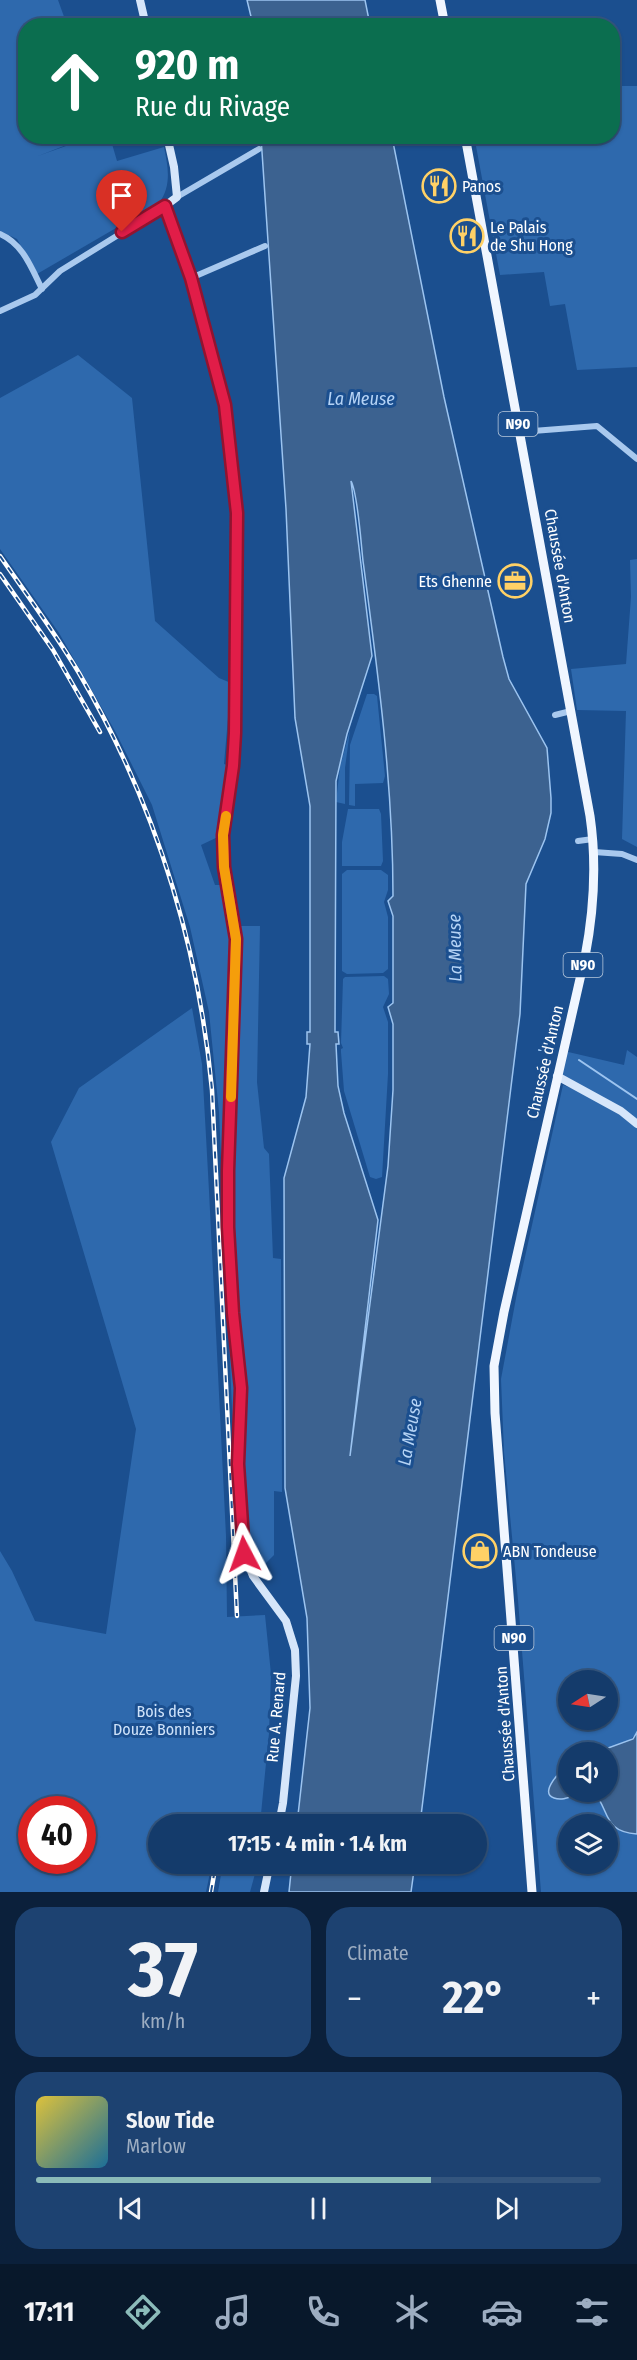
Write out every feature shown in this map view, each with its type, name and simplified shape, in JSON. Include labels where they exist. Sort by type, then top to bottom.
[{"type":"main road","points":[[440,0],[443,18]]},
{"type":"main road","name":"Chaussée d'Anton","points":[[466,144],[571,711],[594,852],[592,919],[494,1366],[497,1450],[532,1892]]},
{"type":"street","points":[[140,0],[144,18]]},
{"type":"street","points":[[169,144],[177,197]]},
{"type":"street","points":[[0,311],[35,295],[60,271],[177,197],[259,149]]},
{"type":"street","points":[[165,206],[191,278],[265,246]]},
{"type":"street","points":[[0,234],[12,240],[25,256],[42,289]]},
{"type":"street","name":"Rue A. Renard","points":[[191,278],[225,405],[237,513],[238,597],[233,766],[223,835],[224,867],[236,939],[228,1215],[233,1313],[241,1388],[238,1464],[244,1554],[253,1576],[286,1622],[295,1650],[296,1676],[281,1814]]},
{"type":"street","points":[[520,432],[597,426],[637,459]]},
{"type":"street","points":[[555,715],[571,711]]},
{"type":"street","points":[[578,841],[593,839]]},
{"type":"street","points":[[594,852],[621,854],[637,860]]},
{"type":"street","points":[[558,1076],[621,1111],[637,1124]]},
{"type":"street","points":[[264,1892],[268,1874]]},
{"type":"green space","points":[[0,0],[58,0],[64,18],[18,18],[18,144],[69,144],[38,156],[71,144],[112,144],[117,161],[164,147],[168,176],[166,189],[159,203],[37,274],[17,239],[0,231]]},
{"type":"green space","points":[[620,86],[637,86],[637,367],[577,370],[565,304],[550,306],[544,272],[500,275],[476,146],[620,144]]},
{"type":"green space","points":[[78,355],[132,398],[155,621],[219,678],[231,683],[224,764],[230,766],[220,836],[201,845],[215,885],[226,885],[234,926],[260,926],[257,1082],[264,1148],[269,1154],[273,1258],[281,1259],[282,1492],[274,1491],[274,1555],[253,1576],[239,1569],[219,1112],[209,1012],[190,927],[152,805],[115,731],[59,633],[0,549],[0,398]]},
{"type":"green space","points":[[637,559],[637,847],[622,839],[626,711],[577,710],[571,669],[626,664],[631,597],[630,560]]},
{"type":"green space","points":[[367,694],[377,696],[385,776],[383,783],[355,784],[355,806],[349,805],[350,745]]},
{"type":"green space","points":[[350,730],[345,768],[345,804],[336,802],[340,767]]},
{"type":"green space","points":[[348,809],[379,809],[383,861],[381,866],[342,866],[342,842]]},
{"type":"green space","points":[[347,870],[381,870],[388,875],[388,890],[384,902],[388,917],[388,969],[383,973],[347,974],[342,971],[342,874]]},
{"type":"green space","points":[[384,976],[388,979],[389,994],[383,1007],[388,1022],[388,1074],[382,1177],[376,1179],[370,1177],[344,1091],[341,1052],[343,1048],[341,1043],[343,979],[345,977]]},
{"type":"green space","name":"Bois des Douze Bonniers","points":[[192,1008],[202,1064],[226,1536],[227,1617],[265,1615],[271,1674],[269,1733],[261,1814],[148,1814],[148,1874],[210,1874],[206,1892],[0,1892],[0,1551],[35,1621],[106,1634],[136,1429],[51,1142],[79,1088]]},
{"type":"green space","points":[[627,1050],[637,1057],[637,1732],[632,1738],[618,1746],[618,1742],[558,1742],[558,1774],[549,1790],[558,1790],[558,1802],[600,1802],[606,1814],[558,1814],[558,1874],[618,1874],[618,1829],[637,1834],[637,1892],[541,1892],[504,1452],[501,1379],[517,1293],[563,1085],[583,1092],[557,1076],[564,1051],[624,1065]]},
{"type":"green space","points":[[221,1874],[255,1874],[250,1892],[218,1892]]},
{"type":"water","points":[[247,0],[365,0],[369,18],[251,18]]},
{"type":"water","name":"La Meuse","points":[[261,144],[393,144],[444,397],[503,657],[509,679],[547,748],[551,798],[551,813],[545,839],[526,884],[520,1014],[421,1814],[298,1814],[310,1708],[307,1618],[285,1488],[284,1178],[306,1097],[310,1044],[307,1044],[307,1032],[310,1032],[310,806],[295,718],[286,509]],"holes":[[[351,481],[357,508],[379,687],[390,812],[393,896],[388,901],[393,916],[393,1003],[388,1007],[393,1024],[393,1090],[388,1166],[350,1456],[378,1220],[344,1113],[338,1086],[336,1044],[339,1044],[338,1032],[335,1032],[336,781],[347,734],[372,656]]]},
{"type":"water","points":[[637,1732],[637,1834],[618,1829],[618,1814],[606,1814],[600,1802],[618,1802],[618,1744],[633,1739]]},
{"type":"water","points":[[558,1775],[558,1799],[550,1795],[550,1786]]},
{"type":"water","points":[[291,1874],[413,1874],[411,1892],[289,1892]]},
{"type":"waterway","points":[[539,1050],[554,1050]]},
{"type":"waterway","points":[[579,1060],[637,1099]]},
{"type":"railway","points":[[0,556],[79,673],[130,772],[169,874],[196,980],[212,1090],[237,1616]]},
{"type":"railway","points":[[0,574],[53,650],[100,732]]},
{"type":"railway","points":[[211,1892],[214,1874]]},
{"type":"slow traffic","points":[[226,816],[223,835],[224,867],[236,939],[231,1097]]},
{"type":"place","name":"Panos","points":[[439,186]]},
{"type":"place","name":"Le Palais de Shu Hong","points":[[467,236]]},
{"type":"place","name":"Ets Ghenne","points":[[515,581]]},
{"type":"place","name":"ABN Tondeuse","points":[[480,1551]]},
{"type":"route","points":[[122,232],[165,206],[191,278],[225,405],[233,461],[238,533],[237,690],[233,766],[223,835],[224,867],[236,939],[228,1227],[233,1313],[241,1388],[238,1464],[244,1554]]}]
